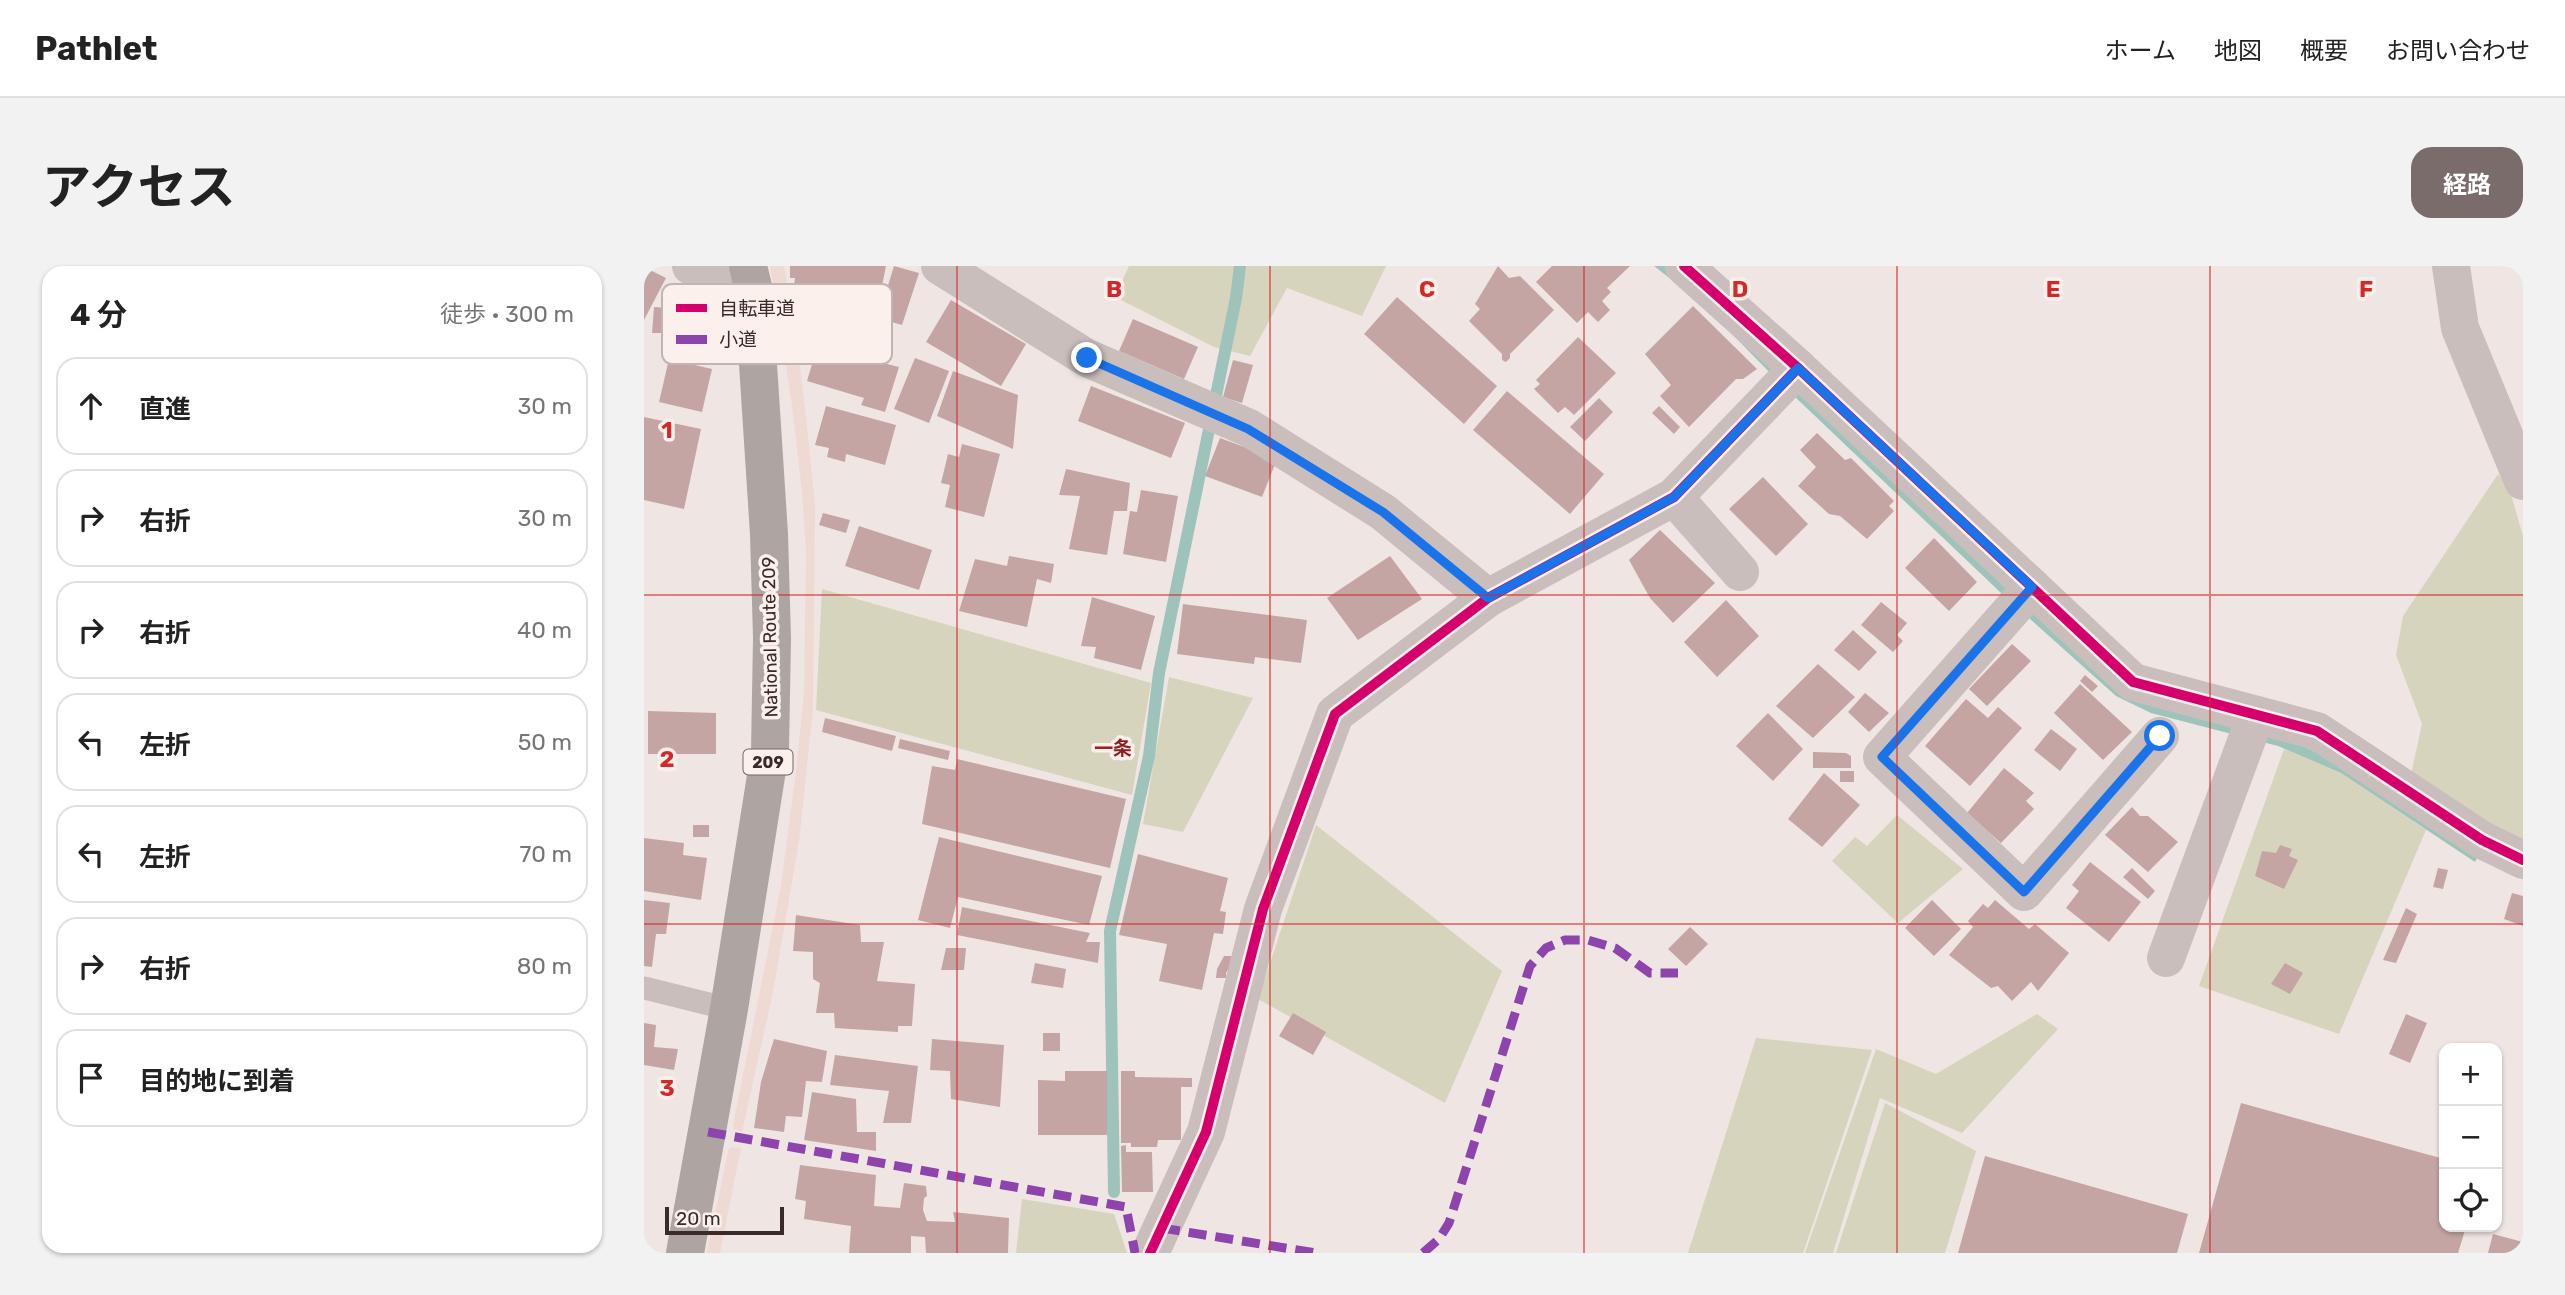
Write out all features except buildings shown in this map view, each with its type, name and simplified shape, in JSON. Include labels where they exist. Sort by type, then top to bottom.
[{"type":"highway","name":"National Route 209","points":[[685,1253],[729,1009],[770,751],[772,638],[769,547],[756,364]]},
{"type":"street","points":[[691,266],[750,277]]},
{"type":"street","points":[[940,266],[1087,358],[1248,429],[1383,512],[1488,598]]},
{"type":"street","points":[[1684,266],[1798,368],[2133,682],[2317,731],[2482,840],[2523,860]]},
{"type":"street","points":[[2451,266],[2460,328],[2523,481]]},
{"type":"street","points":[[1150,1253],[1206,1132],[1263,909],[1335,714],[1488,598],[1674,497],[1798,368]]},
{"type":"street","points":[[1674,497],[1741,572]]},
{"type":"street","points":[[2032,587],[1882,757],[2024,892],[2160,736]]},
{"type":"street","points":[[2166,958],[2256,715]]},
{"type":"lane","points":[[644,988],[729,1009]]},
{"type":"shaded area","points":[[770,266],[784,266],[787,284],[773,284]]},
{"type":"shaded area","points":[[1129,266],[1386,266],[1362,316],[1287,288],[1250,356],[1214,347],[1121,300],[1123,279]]},
{"type":"shaded area","points":[[786,364],[800,364],[815,505],[813,710],[799,842],[773,992],[742,1132],[734,1129],[733,1125],[781,885],[804,691],[806,553]]},
{"type":"shaded area","points":[[2498,474],[2508,484],[2523,536],[2523,844],[2411,774],[2422,724],[2396,655],[2403,616]]},
{"type":"shaded area","points":[[822,589],[1151,683],[1132,795],[816,710]]},
{"type":"shaded area","points":[[1169,677],[1253,698],[1183,832],[1143,824]]},
{"type":"shaded area","points":[[2284,749],[2341,773],[2426,830],[2339,1034],[2199,986]]},
{"type":"shaded area","points":[[1897,815],[1963,869],[1898,923],[1832,861],[1855,837],[1867,846]]},
{"type":"shaded area","points":[[1316,825],[1502,971],[1445,1103],[1258,999]]},
{"type":"shaded area","points":[[2037,1014],[2058,1029],[1962,1133],[1880,1098],[1833,1253],[1805,1253],[1876,1049],[1936,1074]]},
{"type":"shaded area","points":[[1756,1038],[1872,1050],[1803,1253],[1688,1253]]},
{"type":"shaded area","points":[[1885,1103],[1976,1151],[1945,1253],[1836,1253]]},
{"type":"shaded area","points":[[731,1147],[741,1148],[720,1253],[707,1253],[728,1151]]},
{"type":"shaded area","points":[[1022,1199],[1114,1214],[1127,1253],[1016,1253]]},
{"type":"water","points":[[1654,266],[1673,266],[2039,616],[2334,761],[2477,858],[2475,862],[2341,773],[2278,746],[2151,713],[2116,696],[2000,592],[1773,376],[1704,305]]},
{"type":"waterway","points":[[1114,1192],[1110,931],[1149,756],[1159,673],[1236,298],[1240,266]]},
{"type":"marked path","points":[[1423,1253],[1439,1239],[1449,1223],[1530,966],[1546,948],[1565,940],[1588,940],[1615,948],[1650,973],[1678,973]]},
{"type":"marked path","points":[[708,1132],[1126,1207],[1135,1253]]},
{"type":"marked path","points":[[1162,1228],[1316,1253]]},
{"type":"cycle path","points":[[1684,266],[1798,368],[2133,682],[2317,731],[2482,840],[2523,860]]},
{"type":"cycle path","points":[[1150,1253],[1206,1132],[1263,909],[1335,714],[1488,598],[1674,497],[1798,368]]},
{"type":"district","name":"一条","points":[[1113,748]]},
{"type":"route","points":[[1087,358],[1248,429],[1383,512],[1488,598],[1674,497],[1798,368],[2032,587],[1882,757],[2024,892],[2160,736]]}]
